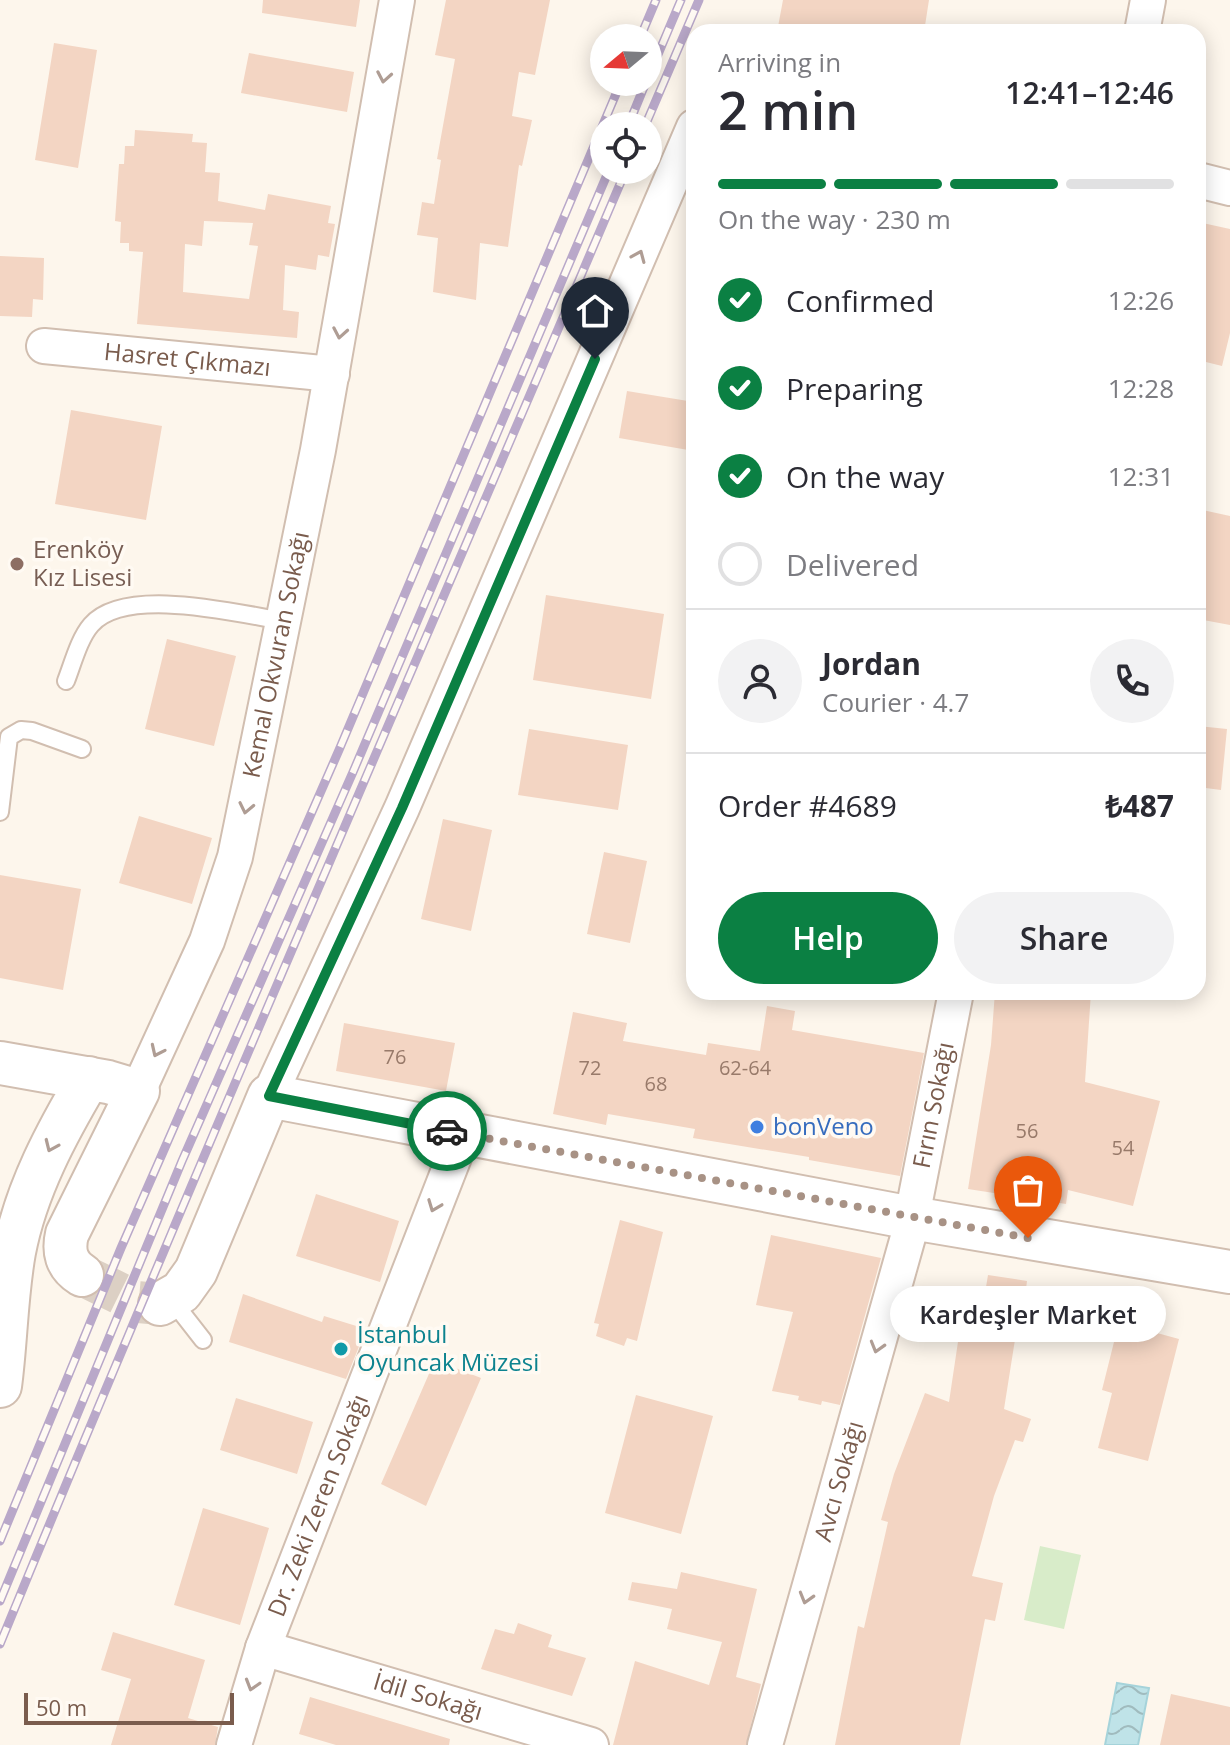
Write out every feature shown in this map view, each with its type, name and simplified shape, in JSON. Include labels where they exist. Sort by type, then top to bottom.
[{"type":"street","name":"Kemal Okvuran Sokağı","points":[[82,1275],[72,1268],[67,1258],[67,1234],[138,1091],[207,941],[225,894],[237,847],[332,374],[397,0]]},
{"type":"street","points":[[1144,24],[1148,0]]},
{"type":"street","points":[[166,1302],[186,1286],[200,1262],[269,1096],[407,796],[686,146]]},
{"type":"street","points":[[1206,182],[1230,188]]},
{"type":"street","name":"Hasret Çıkmazı","points":[[44,346],[332,374]]},
{"type":"street","name":"Fırın Sokağı","points":[[912,1218],[954,1000]]},
{"type":"street","points":[[0,1063],[89,1078],[138,1091]]},
{"type":"street","points":[[0,1386],[13,1255],[24,1213],[56,1135],[89,1078]]},
{"type":"street","points":[[269,1096],[912,1218],[1230,1272]]},
{"type":"street","name":"Dr. Zeki Zeren Sokağı","points":[[234,1745],[263,1648],[463,1134]]},
{"type":"street","name":"Avcı Sokağı","points":[[765,1745],[912,1218]]},
{"type":"street","name":"İdil Sokağı","points":[[263,1648],[591,1745]]},
{"type":"lane","points":[[66,681],[93,622],[122,609],[156,603],[284,621]]},
{"type":"lane","points":[[0,812],[9,737],[16,732],[32,731],[82,749]]},
{"type":"lane","points":[[166,1302],[203,1340]]},
{"type":"green space","points":[[1040,1546],[1081,1555],[1064,1629],[1024,1620]]},
{"type":"water","points":[[1117,1683],[1149,1688],[1138,1745],[1105,1745]]},
{"type":"building","points":[[263,0],[360,0],[356,27],[262,13]]},
{"type":"building","points":[[446,0],[550,0],[535,75],[519,72],[512,116],[532,120],[522,166],[519,165],[508,247],[480,243],[476,300],[433,292],[438,238],[417,235],[422,202],[434,204],[441,160],[437,159],[455,59],[435,55]]},
{"type":"building","points":[[783,0],[929,0],[925,24],[778,24]]},
{"type":"building","points":[[54,43],[97,50],[78,168],[35,160]]},
{"type":"building","points":[[249,53],[354,72],[347,112],[241,93]]},
{"type":"building","points":[[135,130],[193,134],[192,142],[207,143],[205,172],[220,173],[218,201],[265,210],[268,194],[331,206],[328,223],[335,224],[329,257],[318,255],[316,270],[285,265],[283,310],[299,312],[297,338],[137,324],[143,252],[129,251],[129,243],[120,243],[121,222],[115,221],[119,164],[124,164],[125,146],[134,146]],"holes":[[[204,221],[253,223],[249,245],[258,246],[249,299],[183,292],[185,244],[202,246]]]},
{"type":"building","points":[[1206,224],[1230,229],[1230,333],[1222,366],[1206,362]]},
{"type":"building","points":[[0,256],[44,258],[43,300],[33,299],[32,317],[0,316]]},
{"type":"building","points":[[627,391],[686,401],[686,450],[619,438]]},
{"type":"building","points":[[71,410],[162,426],[146,520],[55,504]]},
{"type":"building","points":[[1206,511],[1230,516],[1230,625],[1206,620]]},
{"type":"building","points":[[546,595],[664,614],[651,699],[533,680]]},
{"type":"building","points":[[167,639],[236,656],[214,746],[145,729]]},
{"type":"building","points":[[1206,727],[1227,729],[1221,790],[1206,788]]},
{"type":"building","points":[[529,729],[628,745],[618,810],[518,795]]},
{"type":"building","points":[[139,816],[212,838],[192,904],[119,883]]},
{"type":"building","points":[[443,819],[492,830],[471,931],[421,919]]},
{"type":"building","points":[[604,852],[647,861],[630,943],[587,934]]},
{"type":"building","points":[[0,875],[81,889],[63,990],[0,978]]},
{"type":"building","points":[[994,1000],[1090,1000],[1085,1082],[1160,1101],[1133,1206],[1068,1190],[1066,1204],[968,1189],[991,1045]]},
{"type":"building","points":[[767,1006],[795,1011],[792,1030],[924,1053],[900,1176],[693,1138],[695,1129],[608,1114],[606,1125],[553,1114],[573,1012],[627,1023],[623,1041],[706,1055],[708,1043],[760,1051]]},
{"type":"building","points":[[344,1023],[455,1043],[446,1091],[336,1071]]},
{"type":"building","points":[[316,1194],[399,1221],[380,1282],[296,1256]]},
{"type":"building","points":[[620,1220],[663,1232],[637,1341],[627,1338],[624,1346],[596,1336],[599,1324],[594,1323]]},
{"type":"building","points":[[771,1235],[881,1258],[840,1405],[822,1401],[821,1405],[798,1400],[799,1396],[772,1391],[793,1312],[756,1305]]},
{"type":"building","points":[[988,1275],[1027,1281],[1026,1289],[1052,1293],[1046,1331],[1017,1327],[1004,1409],[1031,1419],[1023,1442],[1015,1440],[994,1496],[972,1576],[1003,1583],[995,1621],[985,1619],[960,1745],[835,1745],[858,1626],[864,1628],[888,1522],[881,1520],[894,1474],[925,1393],[949,1402],[959,1335],[950,1334],[955,1302],[970,1305],[973,1291],[985,1293]]},
{"type":"building","points":[[243,1294],[322,1322],[324,1316],[366,1329],[346,1379],[229,1342]]},
{"type":"building","points":[[1135,1327],[1179,1339],[1148,1461],[1098,1448],[1112,1393],[1102,1390],[1115,1338],[1131,1342]]},
{"type":"building","points":[[435,1360],[481,1378],[426,1506],[381,1484]]},
{"type":"building","points":[[636,1395],[713,1416],[681,1534],[605,1513]]},
{"type":"building","points":[[236,1398],[313,1422],[297,1474],[220,1450]]},
{"type":"building","points":[[203,1508],[269,1528],[240,1625],[174,1605]]},
{"type":"building","points":[[681,1572],[757,1589],[736,1677],[761,1684],[746,1745],[613,1745],[635,1661],[709,1685],[722,1642],[667,1629],[672,1609],[628,1600],[632,1582],[677,1589]]},
{"type":"building","points":[[518,1623],[552,1635],[548,1647],[586,1658],[572,1696],[481,1669],[495,1629],[514,1634]]},
{"type":"building","points":[[113,1632],[205,1660],[188,1718],[218,1727],[215,1745],[111,1745],[131,1679],[101,1670]]},
{"type":"building","points":[[1171,1694],[1230,1707],[1230,1745],[1160,1745]]},
{"type":"building","points":[[310,1697],[450,1739],[449,1745],[336,1745],[299,1734]]},
{"type":"tunnel","points":[[82,1275],[137,1302],[160,1304]]},
{"type":"railway","points":[[646,24],[656,0]]},
{"type":"railway","points":[[662,45],[681,0]]},
{"type":"railway","points":[[689,24],[699,0]]},
{"type":"railway","points":[[651,112],[686,30]]},
{"type":"railway","points":[[0,1541],[121,1248],[339,750],[615,96]]},
{"type":"railway","points":[[634,112],[640,96]]},
{"type":"railway","points":[[0,1601],[182,1161],[353,772],[603,184]]},
{"type":"railway","points":[[0,1644],[232,1090],[620,184]]},
{"type":"way so far","points":[[447,1131],[1028,1238]]},
{"type":"place","name":"Erenköy Kız Lisesi","points":[[17,564]]},
{"type":"place","name":"bonVeno","points":[[757,1127]]},
{"type":"place","name":"Kardeşler Market","points":[[1028,1238]]},
{"type":"place","name":"İstanbul Oyuncak Müzesi","points":[[341,1349]]},
{"type":"route","points":[[447,1131],[269,1096],[402,808],[595,359]]}]
